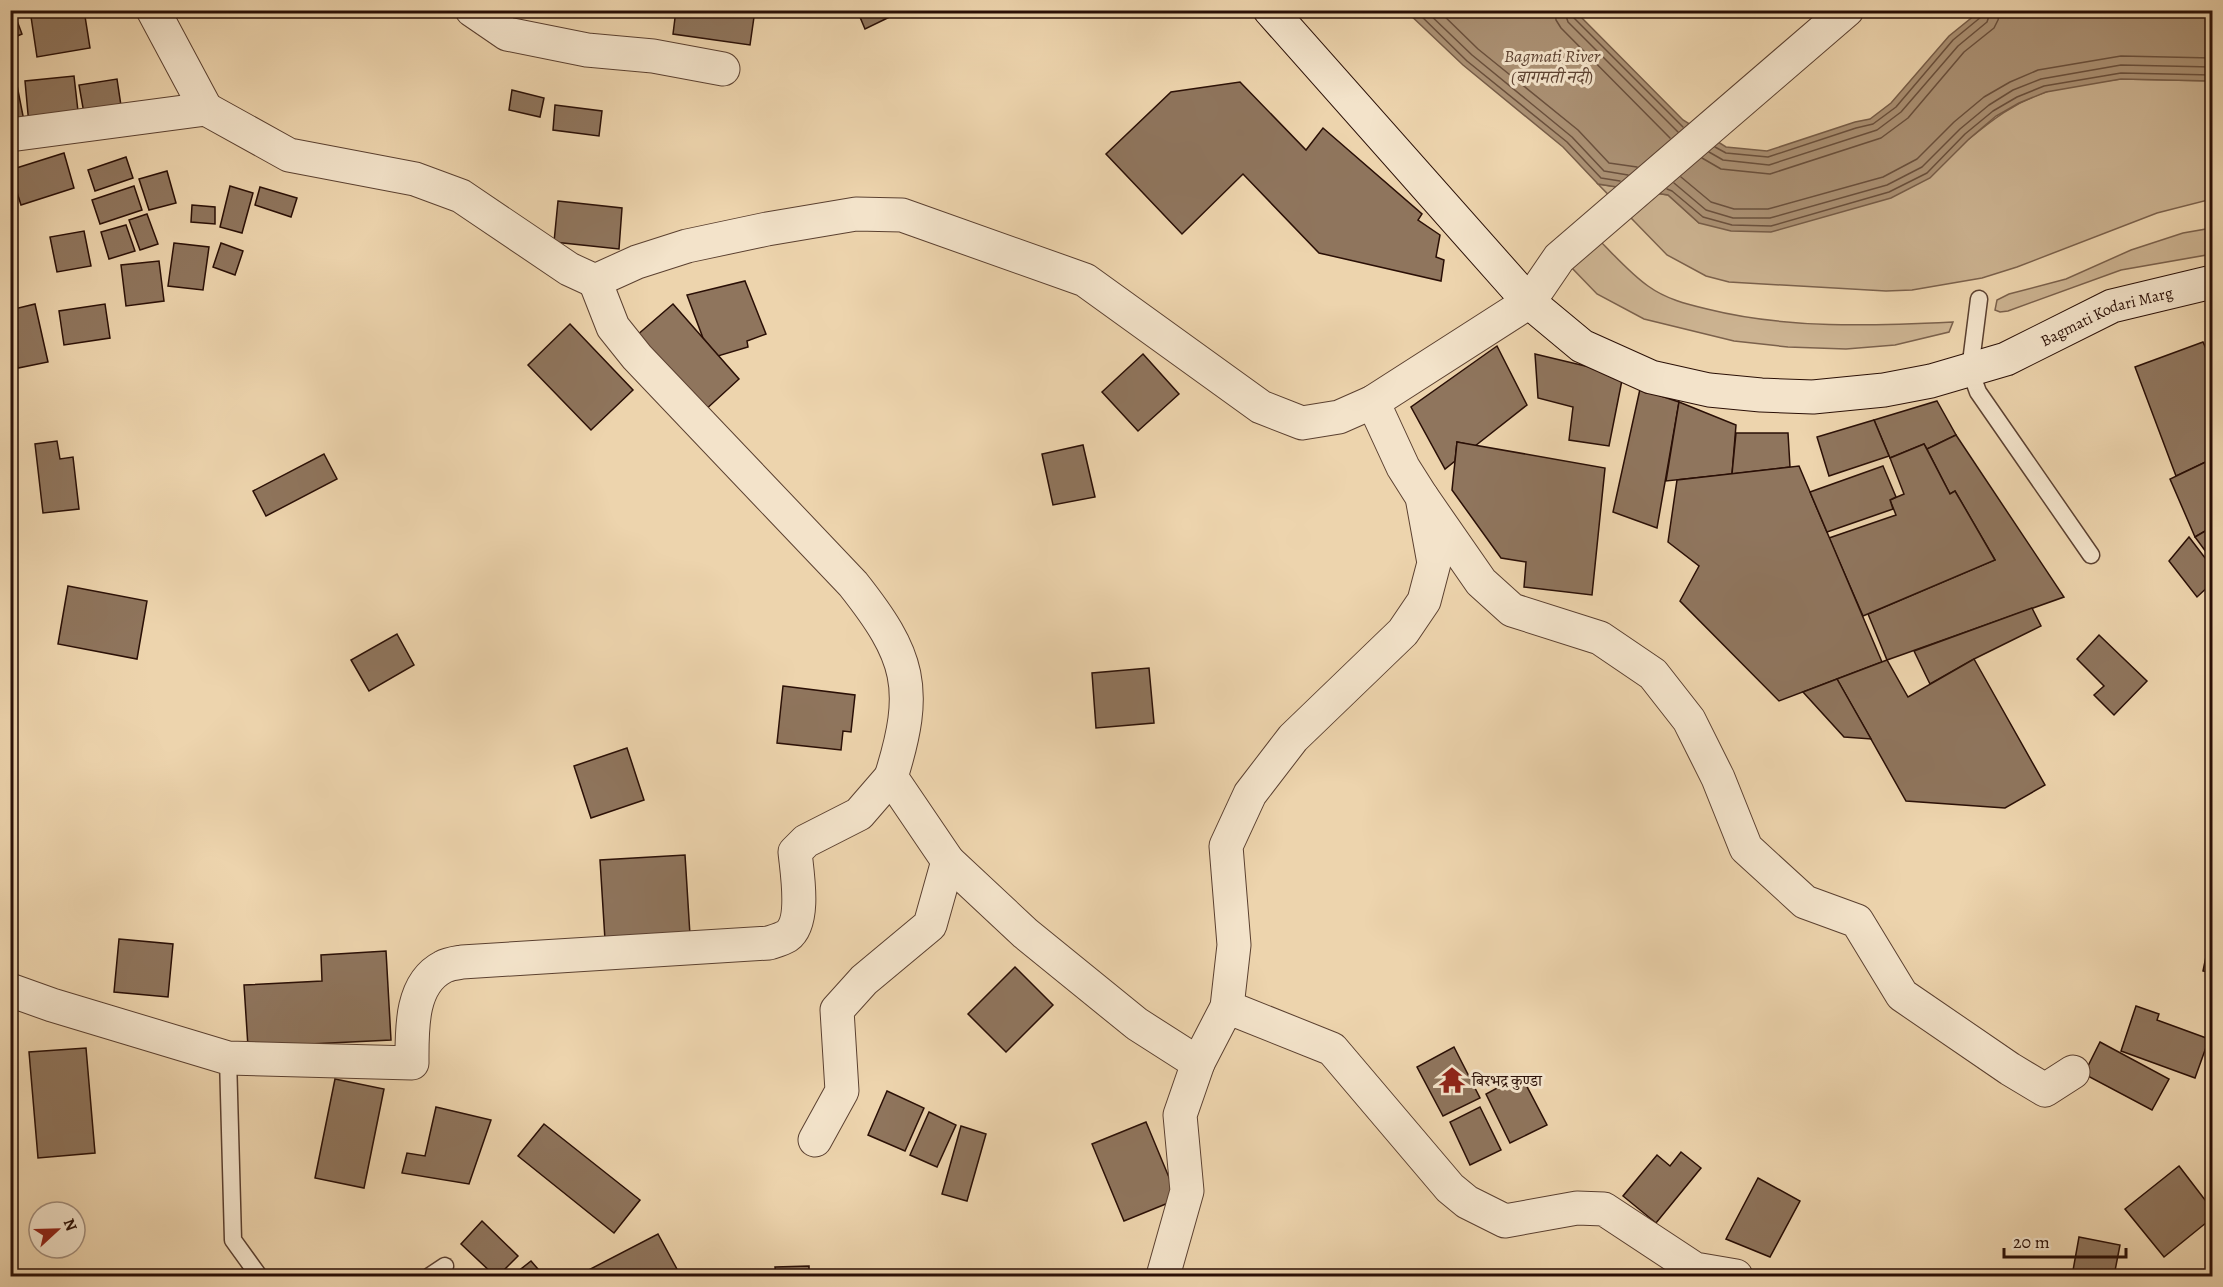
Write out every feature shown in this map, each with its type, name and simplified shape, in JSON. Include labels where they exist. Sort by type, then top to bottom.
[{"type":"street","points":[[10,990],[52,1005],[228,1058],[412,1063],[412,1024],[418,998],[427,980],[443,967],[462,962],[769,943],[788,935],[797,920],[799,901],[795,852],[806,842],[858,814],[891,777],[902,743],[908,701],[904,669],[890,634],[878,615],[853,584],[637,357],[613,327],[595,281],[569,269],[461,196],[416,179],[289,155],[207,109],[153,10]]},
{"type":"street","points":[[472,10],[507,34],[586,50],[653,56],[723,69]]},
{"type":"street","name":"Bagmati Kodari Marg","points":[[1270,10],[1529,302],[1582,346],[1651,377],[1709,390],[1813,397],[1884,390],[1931,381],[2006,359],[2112,306],[2212,282]]},
{"type":"street","points":[[595,281],[637,262],[687,246],[856,214],[902,215],[1085,280],[1261,407],[1302,423],[1339,417],[1373,402],[1529,302],[1558,258],[1847,10]]},
{"type":"street","points":[[10,135],[207,109]]},
{"type":"street","points":[[1373,402],[1403,467],[1481,582],[1512,610],[1600,638],[1653,674],[1689,720],[1718,778],[1746,848],[1805,902],[1857,921],[1902,995],[2010,1069],[2045,1089],[2073,1072]]},
{"type":"street","points":[[1163,1276],[1187,1191],[1180,1115],[1198,1063],[1227,1007],[1234,945],[1226,846],[1250,794],[1293,738],[1403,632],[1424,601],[1434,563],[1422,497]]},
{"type":"street","points":[[891,777],[948,861],[1025,933],[1137,1024],[1198,1063]]},
{"type":"street","points":[[814,1140],[842,1091],[837,1010],[864,980],[930,926],[948,861]]},
{"type":"street","points":[[1227,1007],[1332,1049],[1450,1188],[1467,1202],[1505,1221],[1577,1208],[1604,1209],[1695,1269],[1736,1276]]},
{"type":"lane","points":[[1979,299],[1970,370],[1978,392],[2091,555]]},
{"type":"lane","points":[[228,1058],[233,1240],[260,1276]]},
{"type":"lane","points":[[430,1276],[445,1266]]},
{"type":"shaded area","points":[[2121,79],[2212,81],[2212,199],[2157,213],[2017,267],[1982,278],[1912,290],[1886,291],[1729,282],[1706,276],[1667,255],[1598,184],[1668,195],[1699,223],[1969,139],[2004,113],[2043,93]]},
{"type":"shaded area","points":[[2212,228],[2212,254],[2121,270],[2008,311],[1995,310],[1997,300],[2009,294],[2066,279],[2131,250],[2183,233]]},
{"type":"shaded area","points":[[1601,242],[1655,291],[1707,309],[1798,323],[1860,325],[1953,322],[1949,332],[1895,345],[1846,349],[1788,347],[1734,341],[1644,319],[1597,294],[1571,267]]},
{"type":"water","name":"Bagmati River (बागमती नदी)","points":[[1406,11],[1575,11],[1683,120],[1726,147],[1767,151],[1870,119],[1891,103],[1949,36],[1980,11],[2212,11],[2212,81],[2121,79],[2046,92],[1996,116],[1930,178],[1891,198],[1771,232],[1731,231],[1699,223],[1668,195],[1598,184],[1563,147],[1463,65]]},
{"type":"building","points":[[10,10],[13,10],[22,34],[10,39]]},
{"type":"building","points":[[30,10],[84,10],[90,48],[37,57]]},
{"type":"building","points":[[676,10],[755,10],[750,45],[673,34]]},
{"type":"building","points":[[857,10],[904,10],[865,29]]},
{"type":"building","points":[[13,65],[24,121],[10,124],[10,66]]},
{"type":"building","points":[[74,76],[79,120],[29,125],[25,81]]},
{"type":"building","points":[[117,79],[123,119],[86,125],[79,85]]},
{"type":"building","points":[[1240,82],[1306,150],[1323,128],[1422,214],[1418,220],[1440,235],[1436,257],[1444,260],[1441,281],[1319,253],[1243,174],[1182,234],[1106,154],[1171,92]]},
{"type":"building","points":[[512,90],[544,98],[540,117],[509,110]]},
{"type":"building","points":[[555,105],[602,111],[599,136],[553,130]]},
{"type":"building","points":[[64,153],[74,188],[21,205],[10,170]]},
{"type":"building","points":[[126,157],[133,178],[95,191],[88,170]]},
{"type":"building","points":[[167,171],[176,203],[149,210],[139,179]]},
{"type":"building","points":[[134,186],[142,210],[100,224],[92,200]]},
{"type":"building","points":[[230,186],[253,193],[242,233],[220,227]]},
{"type":"building","points":[[260,187],[297,198],[291,217],[255,205]]},
{"type":"building","points":[[558,201],[622,208],[619,249],[554,242]]},
{"type":"building","points":[[192,205],[215,207],[215,224],[191,222]]},
{"type":"building","points":[[147,214],[158,244],[140,250],[129,220]]},
{"type":"building","points":[[126,225],[135,251],[109,259],[101,232]]},
{"type":"building","points":[[84,231],[91,266],[57,272],[50,237]]},
{"type":"building","points":[[174,243],[209,247],[203,290],[168,286]]},
{"type":"building","points":[[221,243],[243,251],[235,275],[213,267]]},
{"type":"building","points":[[159,261],[164,301],[126,306],[121,265]]},
{"type":"building","points":[[745,281],[766,334],[747,341],[748,347],[718,356],[703,338],[687,295]]},
{"type":"building","points":[[35,304],[48,362],[18,368],[10,336],[10,310]]},
{"type":"building","points":[[105,304],[110,338],[64,345],[59,311]]},
{"type":"building","points":[[673,304],[739,379],[703,412],[636,336]]},
{"type":"building","points":[[570,324],[633,390],[591,430],[528,365]]},
{"type":"building","points":[[2203,342],[2212,362],[2212,459],[2176,476],[2135,367]]},
{"type":"building","points":[[1497,346],[1527,405],[1475,446],[1457,442],[1455,461],[1445,469],[1411,407]]},
{"type":"building","points":[[1143,354],[1179,394],[1138,431],[1102,392]]},
{"type":"building","points":[[1535,354],[1623,375],[1609,446],[1569,440],[1573,407],[1538,398]]},
{"type":"building","points":[[1640,389],[1679,402],[1657,528],[1613,512]]},
{"type":"building","points":[[1937,401],[1956,435],[1927,449],[1924,444],[1890,458],[1874,420]]},
{"type":"building","points":[[1679,402],[1736,425],[1732,474],[1666,481]]},
{"type":"building","points":[[1874,420],[1889,456],[1829,476],[1817,437]]},
{"type":"building","points":[[1736,433],[1788,433],[1790,467],[1732,474]]},
{"type":"building","points":[[1956,435],[2064,597],[1887,660],[1868,614],[1995,560],[1955,491],[1950,494],[1927,449]]},
{"type":"building","points":[[57,441],[60,459],[73,457],[79,509],[43,513],[35,444]]},
{"type":"building","points":[[1457,442],[1605,468],[1592,595],[1524,587],[1526,562],[1501,558],[1452,490]]},
{"type":"building","points":[[1924,444],[1950,494],[1955,491],[1995,560],[1863,616],[1829,538],[1896,515],[1890,500],[1904,494],[1890,458]]},
{"type":"building","points":[[1083,445],[1095,497],[1053,505],[1042,454]]},
{"type":"building","points":[[324,454],[337,479],[266,516],[253,491]]},
{"type":"building","points":[[2212,459],[2212,527],[2195,537],[2170,479]]},
{"type":"building","points":[[1799,466],[1882,662],[1779,701],[1680,601],[1699,566],[1668,542],[1677,480]]},
{"type":"building","points":[[1883,466],[1896,497],[1890,500],[1893,509],[1827,532],[1810,492]]},
{"type":"building","points":[[2212,527],[2212,560],[2195,537]]},
{"type":"building","points":[[2189,537],[2212,567],[2212,583],[2197,597],[2169,561]]},
{"type":"building","points":[[68,586],[147,601],[137,659],[58,644]]},
{"type":"building","points":[[2032,608],[2041,626],[1930,684],[1914,651]]},
{"type":"building","points":[[397,634],[414,665],[369,691],[351,660]]},
{"type":"building","points":[[2099,635],[2147,681],[2114,715],[2094,695],[2104,686],[2077,659]]},
{"type":"building","points":[[1974,659],[2045,785],[2005,808],[1906,801],[1837,679],[1887,660],[1908,697]]},
{"type":"building","points":[[1149,668],[1154,723],[1096,728],[1092,673]]},
{"type":"building","points":[[1837,679],[1871,739],[1844,737],[1803,692]]},
{"type":"building","points":[[783,686],[855,695],[851,732],[843,731],[841,750],[777,743]]},
{"type":"building","points":[[627,748],[644,800],[591,818],[574,766]]},
{"type":"building","points":[[685,855],[690,935],[605,940],[600,860]]},
{"type":"building","points":[[2212,928],[2212,973],[2203,971]]},
{"type":"building","points":[[119,939],[173,944],[168,997],[114,992]]},
{"type":"building","points":[[386,951],[391,1040],[248,1047],[244,985],[322,981],[321,955]]},
{"type":"building","points":[[1015,967],[1053,1005],[1006,1052],[968,1014]]},
{"type":"building","points":[[2136,1006],[2159,1014],[2157,1020],[2209,1039],[2195,1078],[2121,1051]]},
{"type":"building","points":[[2100,1042],[2169,1079],[2152,1110],[2084,1074]]},
{"type":"building","points":[[1454,1047],[1480,1098],[1443,1116],[1417,1067]]},
{"type":"building","points":[[86,1048],[95,1153],[38,1158],[29,1052]]},
{"type":"building","points":[[1521,1075],[1547,1125],[1510,1143],[1486,1094]]},
{"type":"building","points":[[335,1079],[384,1089],[364,1188],[315,1178]]},
{"type":"building","points":[[887,1091],[924,1108],[905,1151],[868,1135]]},
{"type":"building","points":[[436,1107],[491,1120],[469,1184],[402,1173],[407,1153],[425,1156]]},
{"type":"building","points":[[1480,1107],[1501,1150],[1470,1165],[1450,1122]]},
{"type":"building","points":[[929,1112],[956,1125],[937,1167],[910,1155]]},
{"type":"building","points":[[1146,1122],[1178,1199],[1124,1221],[1092,1144]]},
{"type":"building","points":[[544,1124],[640,1200],[614,1233],[518,1156]]},
{"type":"building","points":[[961,1126],[986,1134],[967,1201],[942,1194]]},
{"type":"building","points":[[1681,1152],[1701,1168],[1656,1223],[1623,1196],[1657,1155],[1670,1166]]},
{"type":"building","points":[[2179,1166],[2212,1209],[2212,1218],[2164,1257],[2125,1209]]},
{"type":"building","points":[[1758,1178],[1800,1201],[1770,1257],[1726,1239]]},
{"type":"building","points":[[482,1221],[518,1256],[498,1276],[495,1276],[461,1244]]},
{"type":"building","points":[[658,1234],[678,1271],[669,1276],[577,1276]]},
{"type":"building","points":[[2079,1237],[2120,1245],[2114,1276],[2072,1276]]},
{"type":"building","points":[[531,1261],[544,1276],[512,1276]]},
{"type":"building","points":[[809,1266],[809,1276],[776,1276],[775,1267]]},
{"type":"place","name":"बिरभद्र कुण्डा","points":[[1452,1080]]}]
